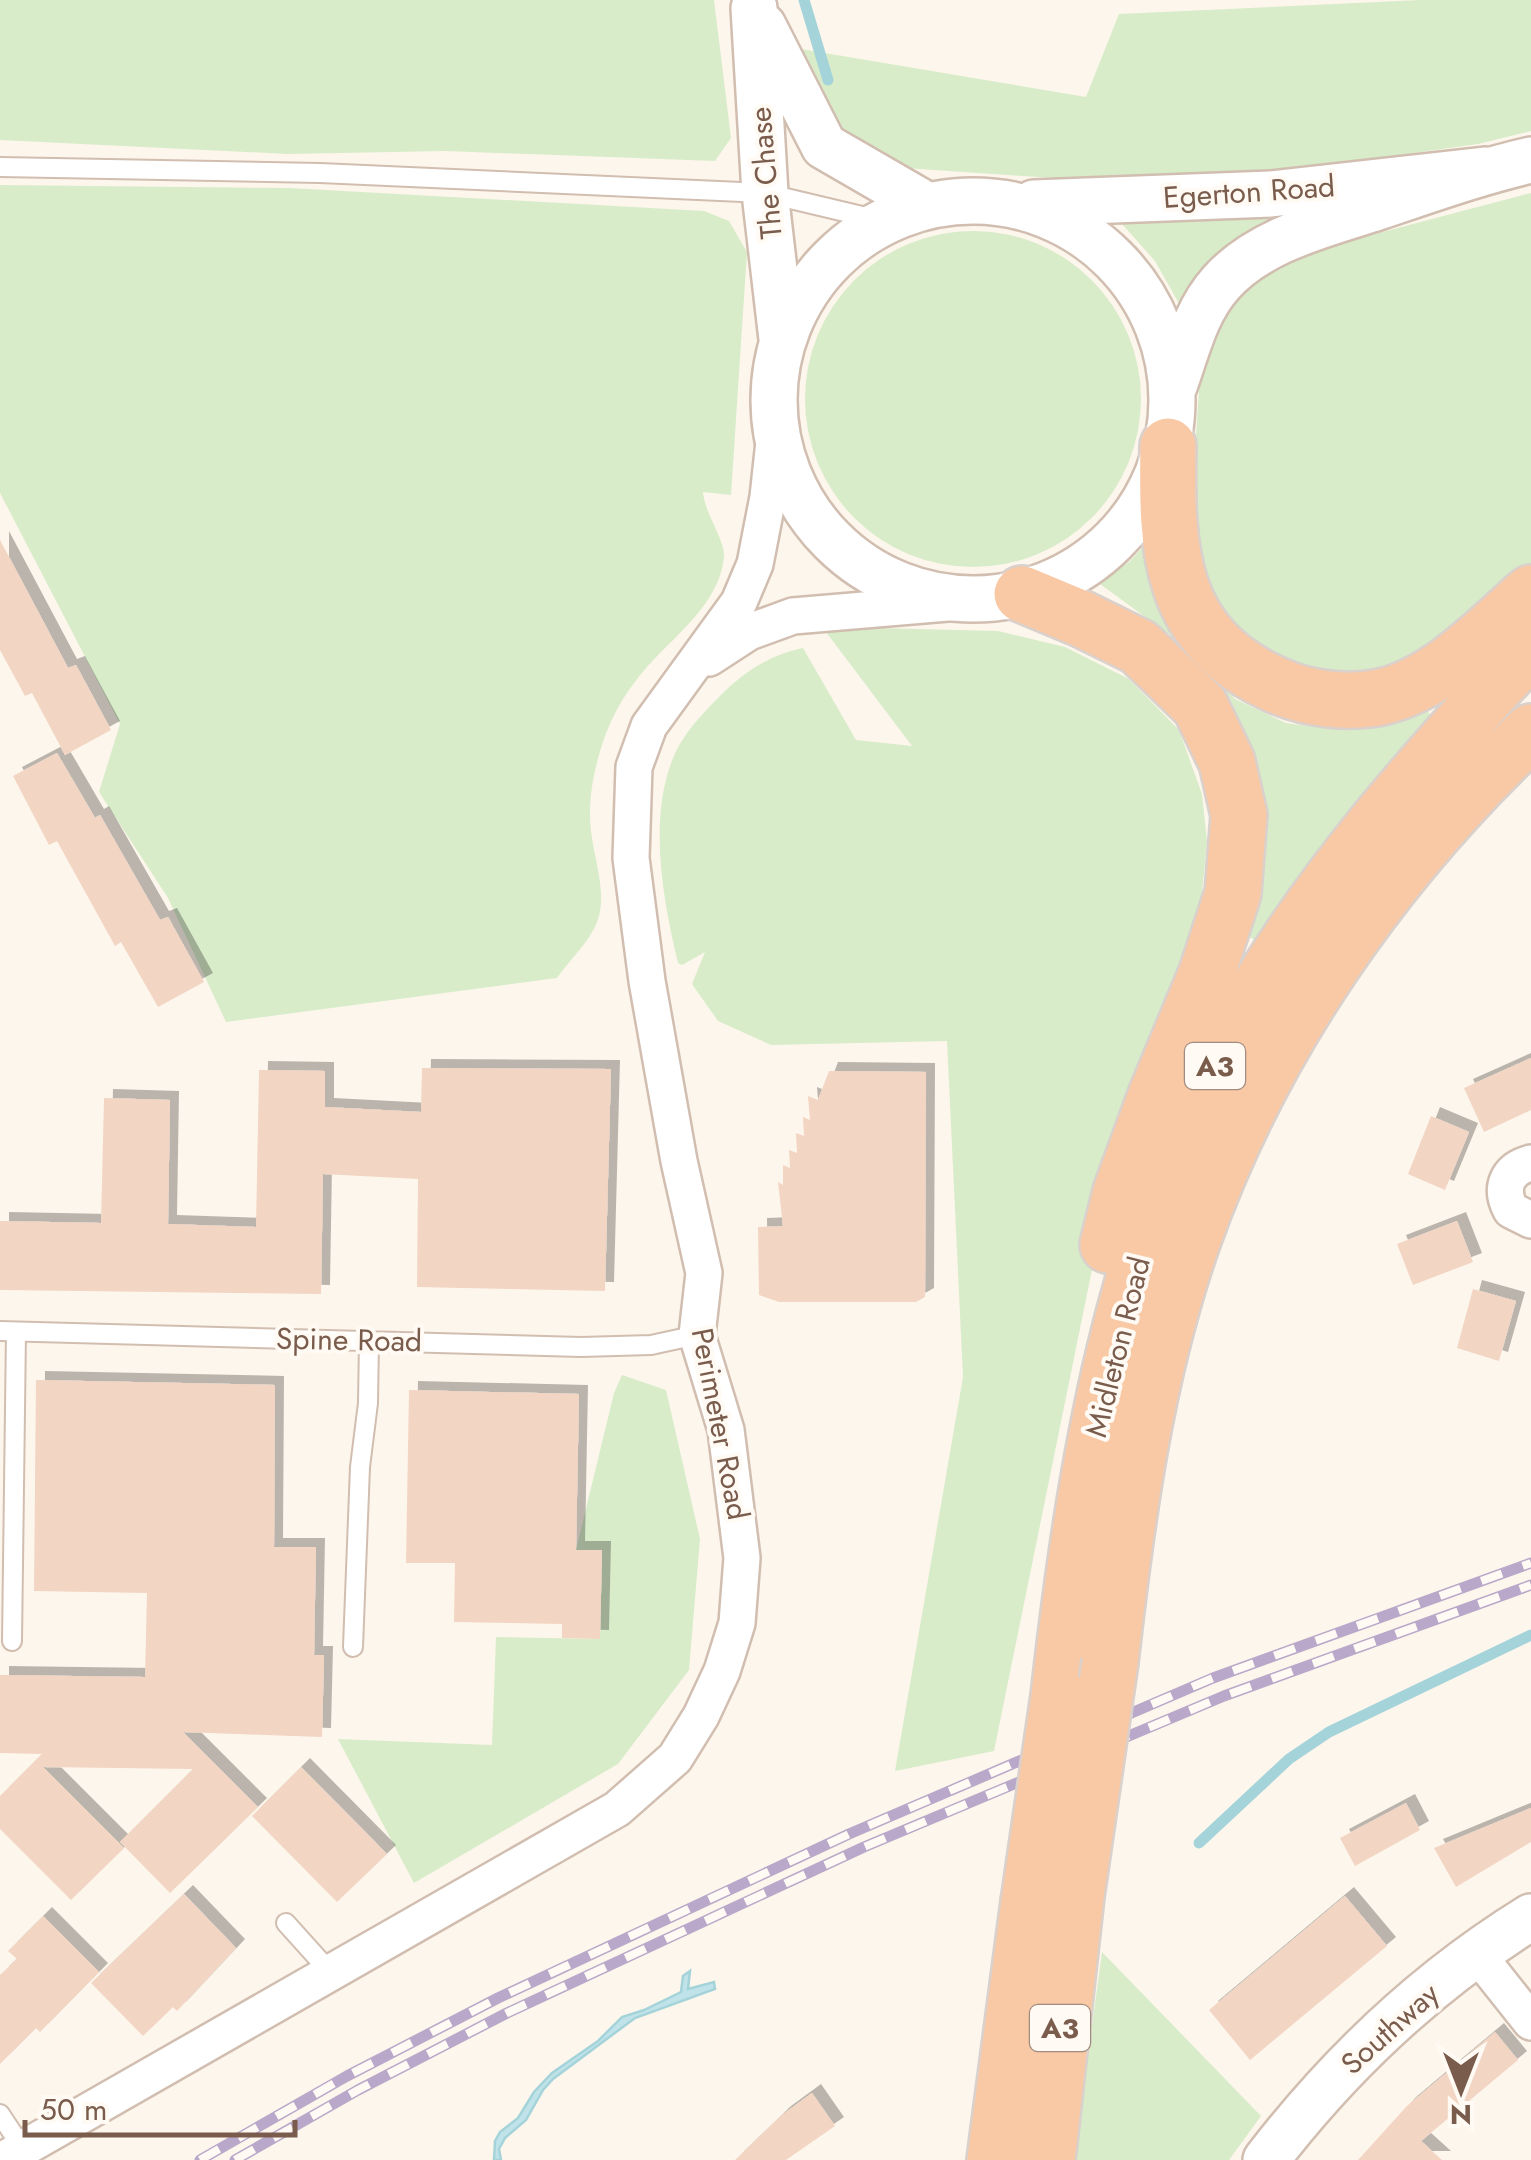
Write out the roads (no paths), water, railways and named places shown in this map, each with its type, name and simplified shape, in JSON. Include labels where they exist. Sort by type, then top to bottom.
[{"type":"highway","points":[[1168,446],[1167,522],[1182,594],[1208,639],[1246,672],[1292,692],[1348,700],[1382,697],[1405,688],[1436,673],[1531,593]]},
{"type":"highway","points":[[1002,597],[1082,618],[1139,648],[1200,706],[1227,762],[1239,815],[1233,893],[1207,973],[1120,1192],[1095,1298],[1078,1378],[1074,1570]]},
{"type":"highway","name":"Midleton Road","points":[[1047,2160],[1058,1696],[1092,1450],[1122,1314],[1161,1192],[1216,1064],[1265,978],[1347,860],[1393,802],[1531,648]]},
{"type":"highway","name":"Midleton Road","points":[[995,2160],[1110,1662],[1130,1510],[1157,1365],[1193,1240],[1236,1132],[1288,1036],[1371,909],[1501,760],[1531,732]]},
{"type":"street","name":"The Chase","points":[[753,4],[765,192],[782,339]]},
{"type":"street","name":"The Chase","points":[[753,4],[824,146],[926,205]]},
{"type":"street","name":"Egerton Road","points":[[1012,203],[1271,194],[1485,170],[1531,160]]},
{"type":"street","name":"Egerton Road","points":[[1174,388],[1200,312],[1222,282],[1253,255],[1295,235],[1485,170]]},
{"type":"street","points":[[969,200],[1012,203],[1074,226],[1125,268],[1159,324],[1174,388],[1168,446],[1149,497],[1116,541],[1072,574],[1002,597],[919,593],[860,565],[813,520],[774,442],[773,401],[782,339],[805,291],[839,251],[882,221],[926,205],[969,200]]},
{"type":"street","name":"Perimeter Road","points":[[13,2154],[618,1809],[674,1758],[701,1716],[722,1672],[737,1623],[742,1558],[726,1430],[697,1334],[704,1272],[661,1067],[631,858],[634,767],[649,726],[740,602],[755,564],[774,442]]},
{"type":"street","name":"Perimeter Road","points":[[688,674],[729,642],[794,616],[1002,597]]},
{"type":"street","points":[[1531,1162],[1511,1173],[1504,1192],[1511,1210],[1531,1220]]},
{"type":"street","name":"Southway","points":[[1266,2160],[1344,2067],[1388,2026],[1477,1954],[1531,1917]]},
{"type":"street","points":[[1477,1954],[1531,2022]]},
{"type":"lane","points":[[0,168],[320,173],[765,192],[882,221]]},
{"type":"lane","points":[[8,1331],[12,1641]]},
{"type":"lane","name":"Spine Road","points":[[8,1331],[581,1347],[651,1345],[697,1334]]},
{"type":"lane","points":[[353,1648],[370,1340]]},
{"type":"lane","points":[[286,1923],[331,1973]]},
{"type":"lane","points":[[0,2114],[13,2154]]},
{"type":"water","points":[[690,1971],[688,1989],[714,1982],[715,1989],[635,2018],[553,2079],[526,2120],[505,2138],[499,2149],[501,2160],[494,2160],[495,2141],[500,2132],[518,2118],[552,2073],[598,2041],[622,2017],[681,1992],[683,1976]]},
{"type":"waterway","points":[[804,0],[828,80]]},
{"type":"waterway","points":[[1199,1843],[1289,1759],[1329,1732],[1531,1635]]},
{"type":"railway","points":[[200,2160],[347,2076],[498,1998],[849,1834],[1213,1678],[1531,1563]]},
{"type":"railway","points":[[235,2160],[358,2090],[507,2013],[864,1847],[1224,1696],[1531,1585]]}]
